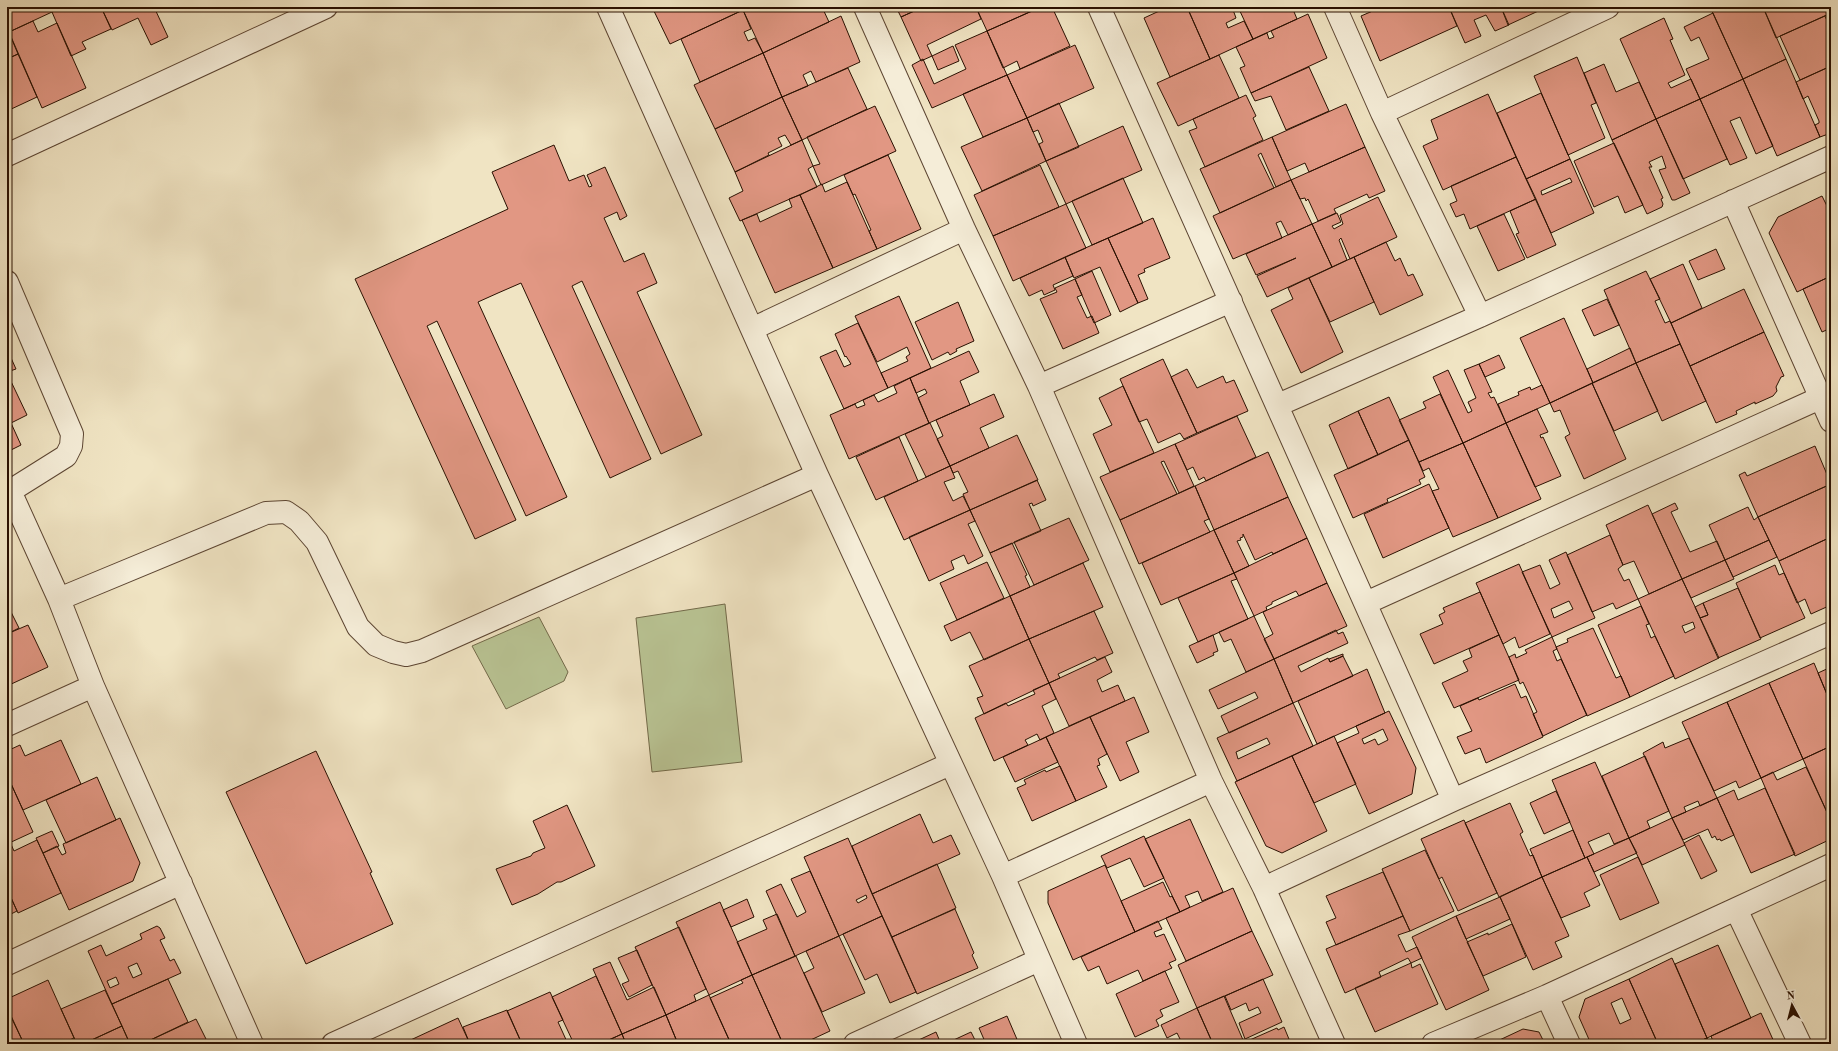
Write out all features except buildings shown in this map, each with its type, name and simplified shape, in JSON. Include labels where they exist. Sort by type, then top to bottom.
[{"type":"street","points":[[7,155],[326,7]]},
{"type":"street","points":[[608,7],[817,475],[1003,876],[1076,1044]]},
{"type":"street","points":[[865,7],[964,229],[1039,386],[1211,781],[1264,888],[1334,1044]]},
{"type":"street","points":[[1098,7],[1278,405],[1453,800]]},
{"type":"street","points":[[1335,7],[1382,113],[1480,316]]},
{"type":"street","points":[[1382,113],[1608,7]]},
{"type":"street","points":[[1278,405],[1480,316],[1831,157]]},
{"type":"street","points":[[1733,201],[1831,421]]},
{"type":"street","points":[[752,329],[964,229]]},
{"type":"street","points":[[7,282],[72,434],[71,446],[66,456],[9,492],[59,599],[93,686],[252,1044]]},
{"type":"street","points":[[1039,386],[1231,301]]},
{"type":"street","points":[[1366,603],[1820,398]]},
{"type":"street","points":[[59,599],[266,513],[286,512],[299,521],[317,542],[358,627],[376,645],[393,652],[406,655],[422,651],[817,475]]},
{"type":"street","points":[[1264,888],[1453,800],[1831,633]]},
{"type":"street","points":[[7,725],[93,686]]},
{"type":"street","points":[[345,1042],[950,764]]},
{"type":"street","points":[[1003,876],[1211,781]]},
{"type":"street","points":[[1434,1044],[1547,996],[1831,865]]},
{"type":"street","points":[[7,964],[181,883]]},
{"type":"street","points":[[1736,909],[1800,1044]]},
{"type":"street","points":[[855,1044],[1039,960]]},
{"type":"street","points":[[1547,996],[1569,1044]]},
{"type":"green space","points":[[725,604],[742,762],[652,772],[636,618]]},
{"type":"green space","points":[[539,617],[568,672],[564,681],[506,709],[472,646]]}]
